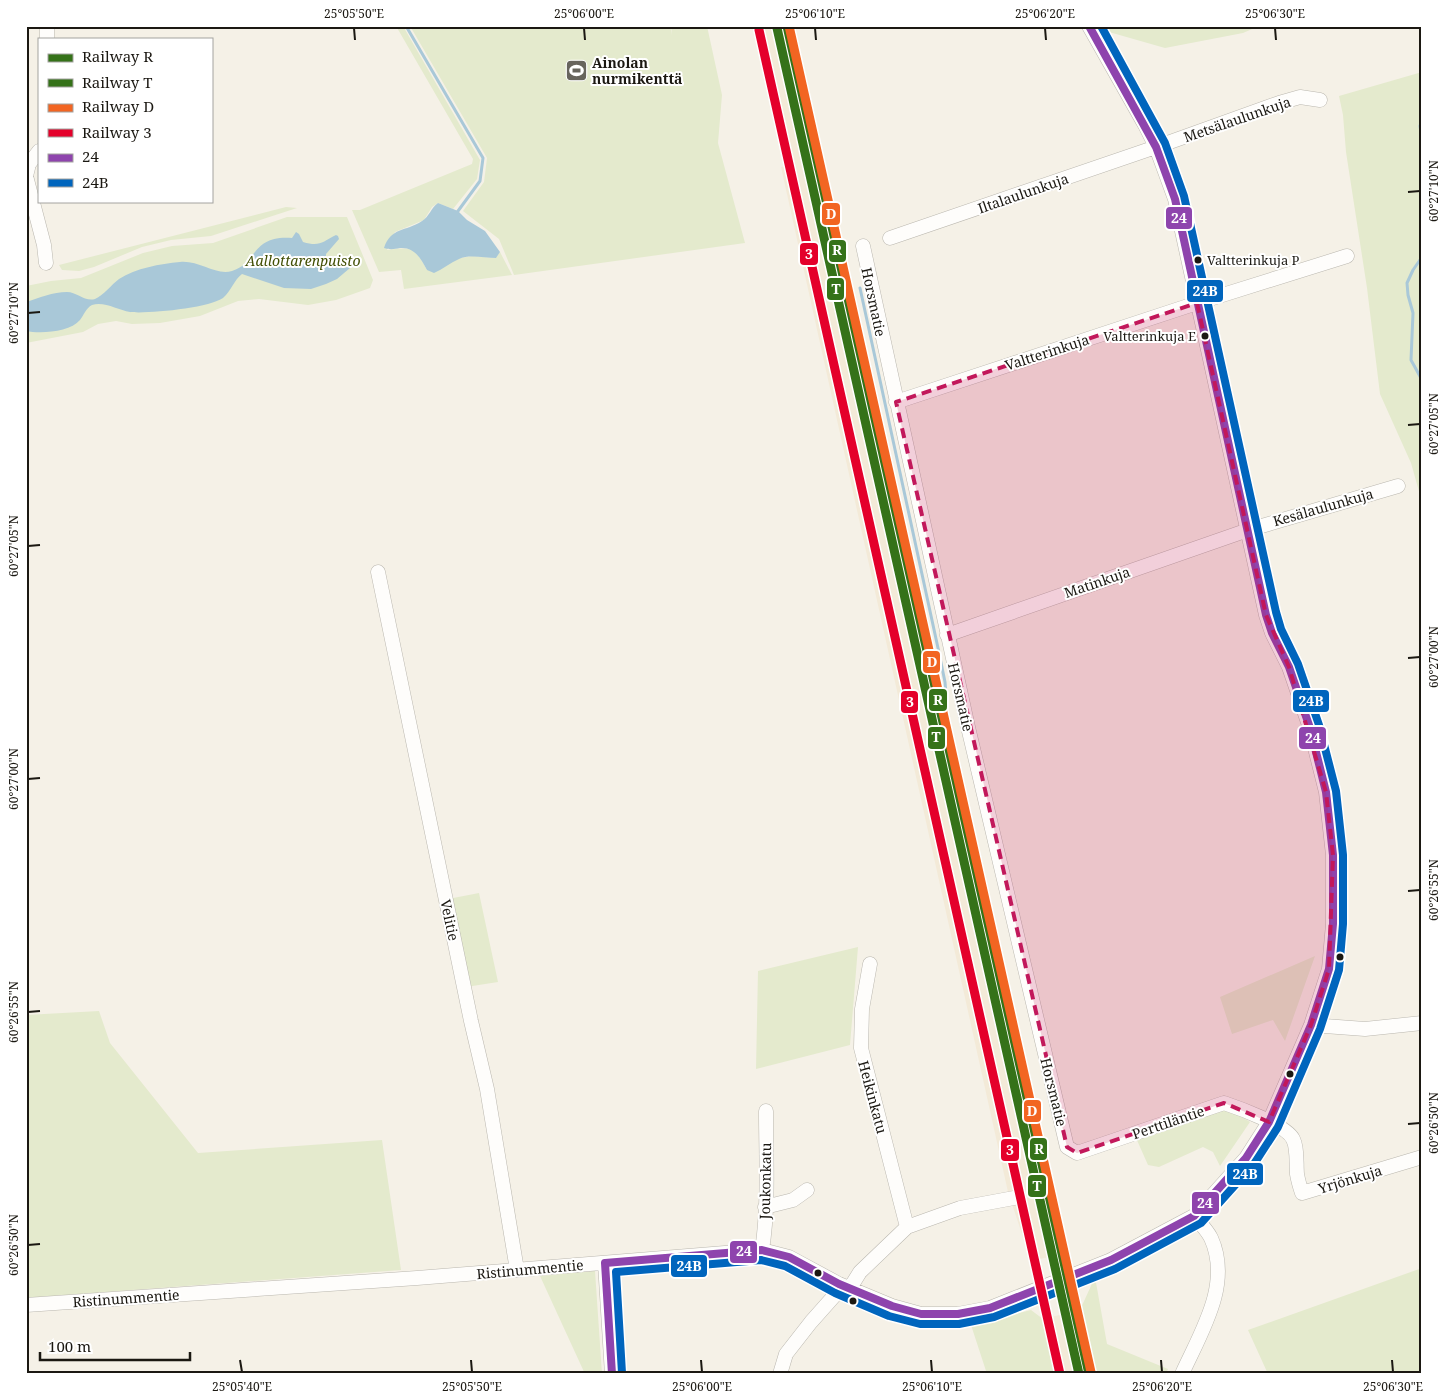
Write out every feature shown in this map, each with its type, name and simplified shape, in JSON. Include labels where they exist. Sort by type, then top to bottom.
[{"type":"street","name":"Ristinummentie","points":[[26,1305],[417,1278],[762,1250],[789,1257],[850,1288],[892,1306],[921,1314],[958,1314],[990,1308],[1111,1260],[1194,1216],[1246,1158],[1269,1122],[1311,1025],[1329,969],[1333,924],[1333,855],[1326,792],[1310,728],[1289,667],[1272,633],[1175,200],[1156,147],[1089,26]]},
{"type":"street","name":"Metsälaulunkuja","points":[[1156,147],[1300,97],[1320,100]]},
{"type":"street","name":"Iltalaulunkuja","points":[[890,238],[1156,147]]},
{"type":"street","points":[[38,152],[29,164],[26,176],[44,245],[46,263]]},
{"type":"street","name":"Horsmatie","points":[[863,246],[947,635],[1067,1147]]},
{"type":"street","name":"Valtterinkuja","points":[[896,402],[1347,256]]},
{"type":"street","name":"Kesälaulunkuja","points":[[1248,530],[1398,486]]},
{"type":"street","name":"Matinkuja","points":[[947,635],[1248,530]]},
{"type":"street","name":"Velitie","points":[[378,572],[469,1013],[487,1089],[517,1270]]},
{"type":"street","name":"Heikinkatu","points":[[870,964],[862,1009],[861,1048],[907,1227]]},
{"type":"street","points":[[1311,1025],[1365,1029],[1422,1024]]},
{"type":"street","name":"Perttiläntie","points":[[1067,1147],[1077,1153],[1224,1103],[1269,1122]]},
{"type":"street","name":"Joukonkatu","points":[[762,1250],[765,1207],[766,1111]]},
{"type":"street","name":"Yrjönkuja","points":[[1269,1122],[1285,1131],[1293,1139],[1296,1150],[1297,1175],[1302,1193],[1422,1157]]},
{"type":"street","points":[[765,1207],[793,1200],[807,1190]]},
{"type":"street","points":[[850,1288],[860,1272],[907,1227],[960,1208],[1014,1198]]},
{"type":"street","points":[[1182,1374],[1213,1304],[1218,1274],[1216,1255],[1210,1237],[1194,1216]]},
{"type":"street","points":[[606,1263],[612,1374]]},
{"type":"street","points":[[780,1374],[786,1354],[835,1295]]},
{"type":"highlighted area","points":[[1197,303],[1266,615],[1289,667],[1326,792],[1333,855],[1329,969],[1311,1025],[1269,1122],[1224,1103],[1077,1153],[1067,1147],[896,402]]},
{"type":"shaded area","points":[[758,26],[791,26],[1050,1166],[1067,1253],[1031,1261],[1008,1192],[781,167],[789,165]]},
{"type":"shaded area","points":[[1080,1310],[1095,1374],[1054,1374],[1043,1319]]},
{"type":"green space","points":[[396,26],[403,26],[480,160],[477,179],[453,209],[438,203],[432,207],[424,220],[395,232],[387,250],[412,250],[427,270],[460,258],[472,256],[495,258],[500,252],[512,275],[404,289],[401,270],[379,272],[352,210],[360,210],[472,164],[473,159]]},
{"type":"green space","points":[[410,26],[670,26],[672,35],[671,26],[707,26],[722,95],[718,143],[745,243],[514,275],[499,239],[463,211],[484,182],[487,158]]},
{"type":"green space","points":[[1101,26],[1259,26],[1243,33],[1165,48],[1102,30]]},
{"type":"green space","points":[[1422,72],[1422,502],[1411,463],[1380,394],[1367,288],[1339,96]]},
{"type":"green space","points":[[286,207],[297,208],[211,236],[171,240],[142,247],[94,267],[79,271],[62,270],[59,265]]},
{"type":"green space","name":"Aallottarenpuisto","points":[[287,217],[347,217],[373,280],[370,288],[336,300],[308,305],[259,299],[238,301],[200,316],[160,323],[132,324],[116,321],[98,324],[83,332],[26,343],[26,286],[81,278],[143,253],[172,246],[213,243]]},
{"type":"green space","points":[[479,893],[498,982],[466,987],[448,899]]},
{"type":"green space","points":[[858,947],[850,1045],[756,1069],[758,971]]},
{"type":"green space","points":[[1315,956],[1285,1041],[1273,1020],[1232,1034],[1220,997]]},
{"type":"green space","points":[[99,1011],[110,1043],[198,1153],[382,1140],[401,1270],[26,1298],[26,1015]]},
{"type":"green space","points":[[1229,1108],[1250,1122],[1220,1166],[1213,1152],[1203,1147],[1159,1167],[1148,1165],[1136,1138]]},
{"type":"green space","points":[[1422,1268],[1422,1374],[1268,1374],[1248,1330]]},
{"type":"green space","points":[[595,1271],[602,1374],[585,1374],[540,1276]]},
{"type":"green space","points":[[1095,1277],[1107,1344],[1168,1369],[1166,1374],[1095,1374],[1080,1310]]},
{"type":"green space","points":[[1031,1310],[1043,1319],[1054,1374],[987,1374],[971,1325]]},
{"type":"water","points":[[438,203],[458,211],[467,220],[485,231],[500,252],[496,258],[472,256],[463,258],[434,273],[427,270],[420,258],[410,249],[384,248],[390,236],[422,221]]},
{"type":"water","points":[[296,232],[303,242],[313,244],[321,243],[336,235],[338,236],[339,239],[326,254],[326,257],[333,262],[350,259],[353,263],[350,268],[337,279],[311,289],[284,288],[242,274],[223,298],[205,305],[163,311],[130,312],[97,304],[90,306],[75,324],[62,330],[47,332],[26,331],[26,302],[62,292],[91,300],[95,299],[126,275],[140,269],[164,264],[187,262],[220,271],[232,271],[247,262],[262,245],[279,238],[292,238]]},
{"type":"waterway","points":[[406,26],[483,158],[480,181],[458,211]]},
{"type":"waterway","points":[[1422,120],[1420,126],[1422,139]]},
{"type":"waterway","points":[[1422,257],[1407,283],[1413,313],[1411,360],[1422,380]]},
{"type":"waterway","points":[[860,288],[938,648],[946,694]]},
{"type":"rail line","name":"R","points":[[787,26],[1089,1374]]},
{"type":"rail line","name":"D","points":[[789,26],[1091,1372]]},
{"type":"rail line","name":"T","points":[[777,28],[1079,1374]]},
{"type":"rail line","name":"3","points":[[759,30],[1060,1374]]},
{"type":"transit line","name":"24","points":[[612,1374],[605,1263],[762,1250],[789,1257],[839,1284],[892,1306],[921,1314],[958,1314],[990,1308],[1111,1260],[1194,1216],[1246,1158],[1269,1122],[1311,1025],[1329,969],[1333,924],[1333,855],[1326,792],[1310,728],[1289,667],[1272,633],[1266,615],[1175,199],[1156,147],[1089,26]]},
{"type":"transit line","name":"24B","points":[[622,1373],[616,1272],[761,1260],[785,1266],[835,1293],[889,1316],[920,1324],[959,1324],[994,1317],[1115,1269],[1201,1223],[1254,1164],[1278,1127],[1320,1029],[1339,970],[1343,924],[1343,855],[1336,791],[1319,725],[1298,664],[1281,629],[1276,612],[1184,196],[1165,143],[1101,26]]},
{"type":"place","name":"Ainolan nurmikenttä","points":[[576,70]]},
{"type":"place","name":"Valtterinkuja P","points":[[1198,260]]},
{"type":"place","name":"Valtterinkuja E","points":[[1205,336]]}]
